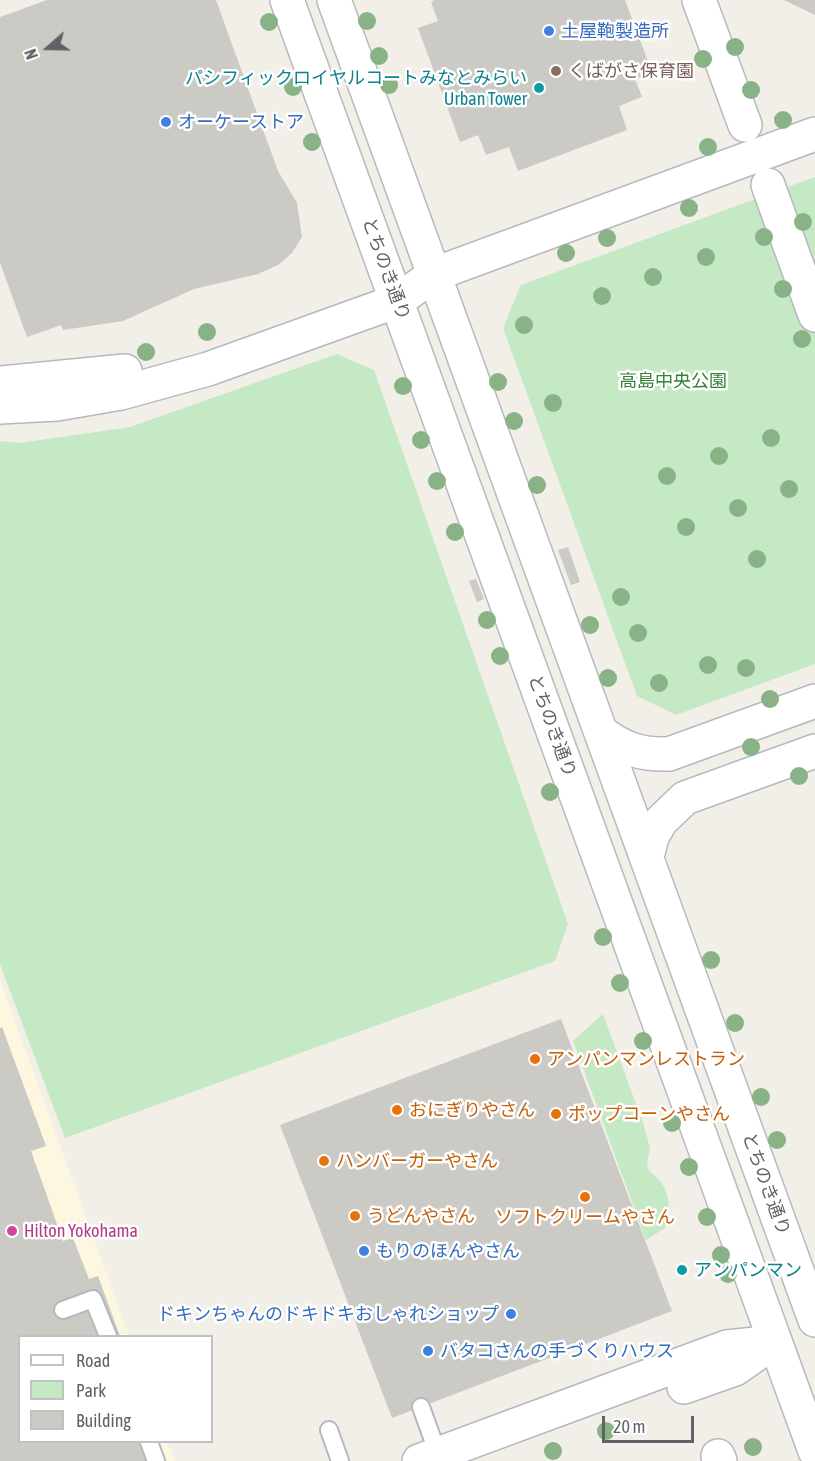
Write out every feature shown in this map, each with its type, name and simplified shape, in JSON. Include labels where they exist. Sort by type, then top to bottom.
[{"type":"street","name":"とちのき通り","points":[[287,0],[815,1452]]},
{"type":"street","name":"とちのき通り","points":[[334,0],[815,1320]]},
{"type":"street","points":[[699,0],[746,125]]},
{"type":"street","points":[[0,407],[57,404],[120,393],[208,369],[435,274],[815,134]]},
{"type":"street","points":[[768,185],[815,315]]},
{"type":"street","points":[[0,383],[126,371],[195,355],[394,292]]},
{"type":"street","points":[[601,732],[627,750],[650,755],[669,754],[815,701]]},
{"type":"street","points":[[647,857],[652,837],[662,821],[685,798],[815,751]]},
{"type":"street","points":[[429,1458],[727,1347],[775,1342]]},
{"type":"street","points":[[483,1461],[735,1369],[775,1342]]},
{"type":"lane","points":[[63,1310],[93,1299],[108,1335]]},
{"type":"lane","points":[[421,1407],[429,1458]]},
{"type":"lane","points":[[329,1430],[340,1461]]},
{"type":"lane","points":[[149,1443],[156,1461]]},
{"type":"shaded area","points":[[0,980],[129,1335],[18,1335],[18,1443],[167,1443],[175,1461],[0,1461]]},
{"type":"green space","name":"高島中央公園","points":[[815,177],[815,664],[676,715],[637,696],[503,328],[521,285]]},
{"type":"green space","points":[[337,354],[374,370],[568,924],[555,961],[65,1138],[0,964],[0,441],[20,443],[130,427]]},
{"type":"green space","points":[[603,1014],[644,1126],[650,1148],[647,1163],[649,1171],[661,1183],[668,1196],[665,1228],[646,1240],[573,1041]]},
{"type":"building","points":[[47,0],[216,0],[278,171],[297,203],[302,237],[292,253],[278,265],[258,274],[194,289],[123,321],[63,330],[61,325],[27,337],[0,263],[0,17]]},
{"type":"building","name":"パシフィックロイヤルコートみなとみらい Urban Tower","points":[[435,0],[625,0],[652,72],[635,79],[642,97],[619,106],[627,130],[518,171],[509,147],[486,155],[478,135],[460,142],[418,28],[438,21],[431,2]]},
{"type":"building","points":[[784,0],[815,0],[815,15]]},
{"type":"building","points":[[568,547],[580,582],[571,585],[558,550]]},
{"type":"building","points":[[476,579],[484,599],[477,602],[469,581]]},
{"type":"building","points":[[561,1019],[672,1311],[392,1418],[280,1125]]},
{"type":"building","points":[[2,1027],[46,1146],[31,1151],[63,1241],[73,1238],[89,1279],[98,1276],[120,1335],[18,1335],[18,1443],[158,1443],[159,1445],[142,1451],[146,1461],[0,1461],[0,1028]]},
{"type":"place","name":"土屋鞄製造所","points":[[549,31]]},
{"type":"place","name":"くばがさ保育園","points":[[556,71]]},
{"type":"place","name":"パシフィックロイヤルコートみなとみらい Urban Tower","points":[[539,88]]},
{"type":"place","name":"オーケーストア","points":[[166,122]]},
{"type":"place","name":"アンパンマンレストラン","points":[[535,1059]]},
{"type":"place","name":"おにぎりやさん","points":[[397,1110]]},
{"type":"place","name":"ポップコーンやさん","points":[[556,1114]]},
{"type":"place","name":"ハンバーガーやさん","points":[[324,1161]]},
{"type":"place","name":"ソフトクリームやさん","points":[[585,1197]]},
{"type":"place","name":"うどんやさん","points":[[355,1216]]},
{"type":"place","name":"Hilton Yokohama","points":[[12,1231]]},
{"type":"place","name":"もりのほんやさん","points":[[364,1251]]},
{"type":"place","name":"アンパンマン","points":[[682,1270]]},
{"type":"place","name":"ドキンちゃんのドキドキおしゃれショップ","points":[[511,1314]]},
{"type":"place","name":"バタコさんの手づくりハウス","points":[[428,1351]]}]
